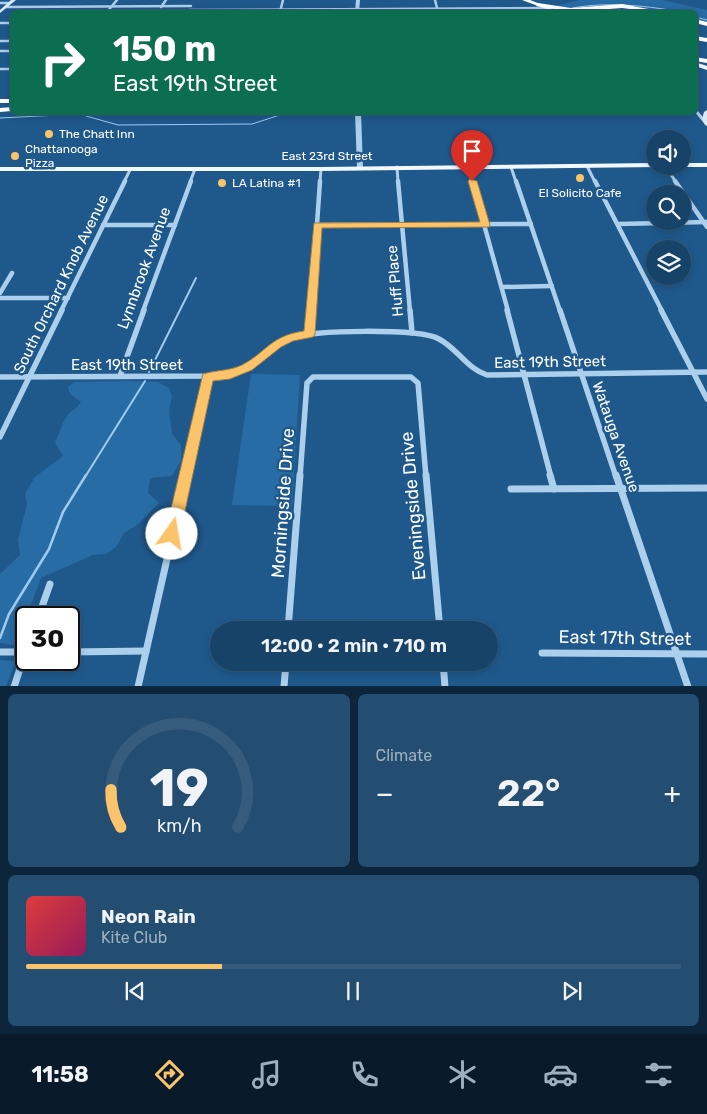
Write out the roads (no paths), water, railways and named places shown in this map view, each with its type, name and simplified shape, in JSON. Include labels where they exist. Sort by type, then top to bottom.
[{"type":"highway","points":[[525,0],[552,10]]},
{"type":"highway","points":[[538,5],[571,10],[622,6],[648,10]]},
{"type":"highway","points":[[603,10],[619,8],[636,10]]},
{"type":"main road","points":[[706,123],[707,112]]},
{"type":"main road","name":"East 23rd Street","points":[[0,169],[321,169],[646,165]]},
{"type":"main road","points":[[691,165],[706,166]]},
{"type":"street","points":[[109,10],[117,0]]},
{"type":"street","points":[[161,6],[166,0]]},
{"type":"street","points":[[189,10],[194,0]]},
{"type":"street","points":[[0,3],[5,7],[191,6]]},
{"type":"street","points":[[522,10],[547,8]]},
{"type":"street","points":[[358,115],[360,168]]},
{"type":"street","name":"Watauga Avenue","points":[[511,166],[688,686]]},
{"type":"street","points":[[587,166],[707,399]]},
{"type":"street","points":[[468,167],[502,286],[523,375],[554,489]]},
{"type":"street","name":"Huff Place","points":[[397,168],[412,333]]},
{"type":"street","name":"Lynnbrook Avenue","points":[[120,376],[195,169]]},
{"type":"street","points":[[310,334],[321,169]]},
{"type":"street","name":"South Orchard Knob Avenue","points":[[0,436],[130,170]]},
{"type":"street","points":[[671,175],[707,227]]},
{"type":"street","points":[[618,224],[705,222]]},
{"type":"street","points":[[318,225],[531,224]]},
{"type":"street","points":[[103,225],[175,225]]},
{"type":"street","points":[[0,293],[12,273]]},
{"type":"street","points":[[502,286],[552,286]]},
{"type":"street","points":[[0,298],[68,298]]},
{"type":"street","name":"East 19th Street","points":[[0,377],[120,376],[208,378],[230,374],[248,367],[277,344],[291,337],[310,334],[412,333],[429,335],[444,340],[468,367],[478,374],[707,372]]},
{"type":"street","name":"Eveningside Drive","points":[[308,379],[313,377],[401,377],[416,379],[418,383],[439,621]]},
{"type":"street","points":[[138,686],[208,378]]},
{"type":"street","name":"Morningside Drive","points":[[289,621],[308,379]]},
{"type":"street","points":[[511,489],[620,490],[707,488]]},
{"type":"street","points":[[42,606],[50,584]]},
{"type":"street","points":[[80,652],[146,650]]},
{"type":"street","points":[[0,652],[15,651]]},
{"type":"street","name":"East 17th Street","points":[[542,652],[707,654]]},
{"type":"street","points":[[14,686],[19,671]]},
{"type":"street","points":[[284,686],[285,671]]},
{"type":"street","points":[[444,671],[445,686]]},
{"type":"waterway","points":[[564,10],[602,5],[651,7],[668,10]]},
{"type":"waterway","points":[[698,18],[707,20]]},
{"type":"waterway","points":[[0,118],[59,115]]},
{"type":"waterway","points":[[83,115],[118,125],[252,124],[280,115]]},
{"type":"waterway","points":[[149,372],[196,278]]},
{"type":"waterway","points":[[85,477],[145,381]]},
{"type":"waterway","points":[[0,638],[9,614],[49,549],[63,512],[86,475]]},
{"type":"place","name":"The Chatt Inn","points":[[49,134]]},
{"type":"place","name":"Chattanooga Pizza","points":[[15,156]]},
{"type":"place","name":"El Solicito Cafe","points":[[580,178]]},
{"type":"place","name":"LA Latina #1","points":[[222,183]]}]
